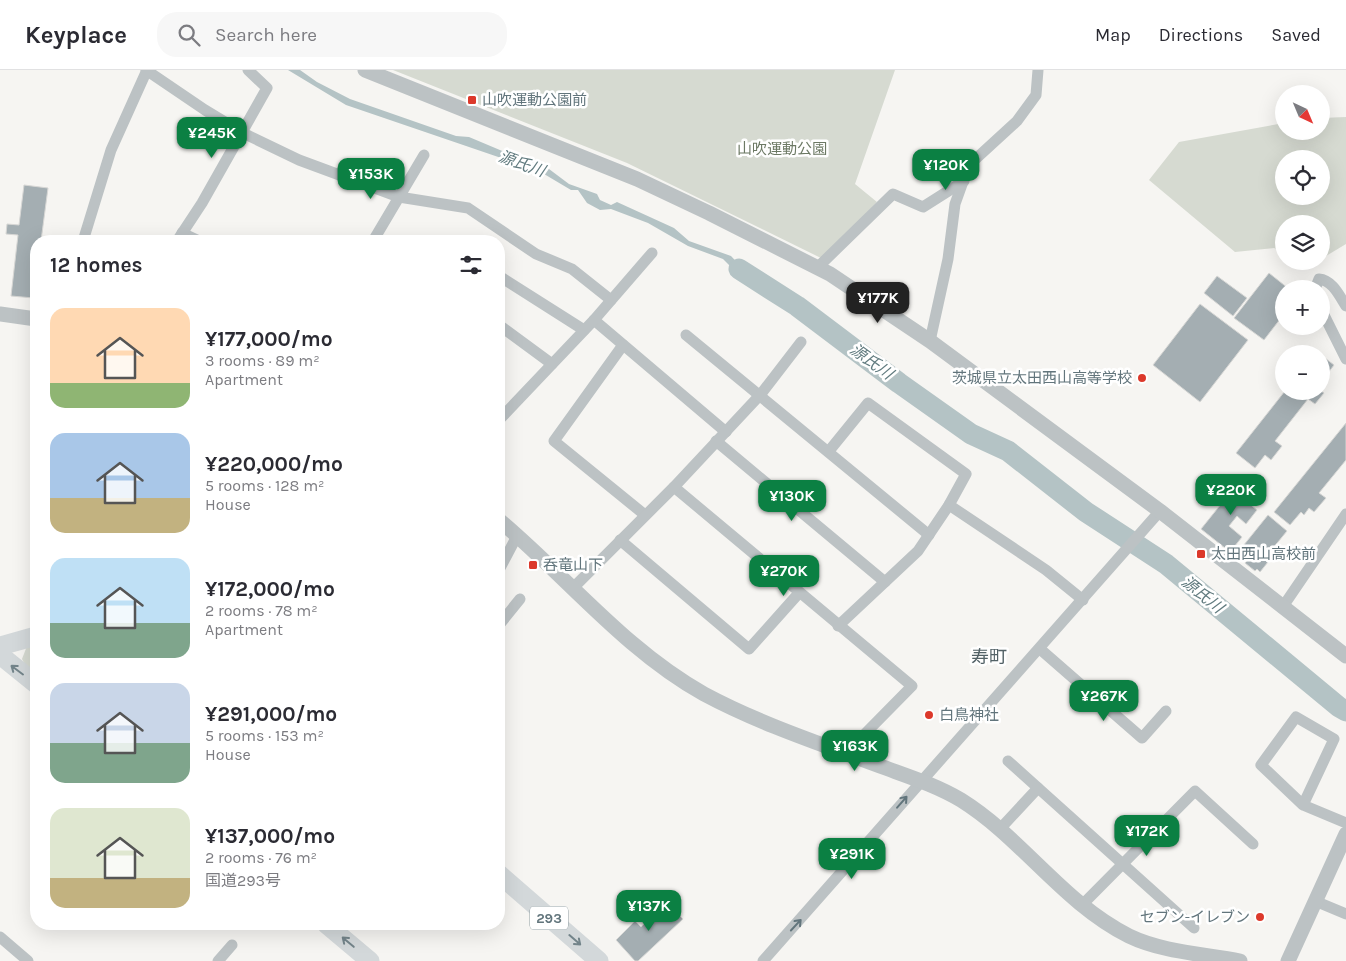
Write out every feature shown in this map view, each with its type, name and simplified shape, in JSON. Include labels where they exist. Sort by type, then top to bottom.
[{"type":"main road","points":[[0,646],[30,638]]},
{"type":"main road","points":[[0,655],[30,679]]},
{"type":"main road","name":"293","points":[[505,879],[599,961]]},
{"type":"main road","points":[[333,930],[370,961]]},
{"type":"street","points":[[85,235],[111,150],[147,70],[205,110],[243,133],[299,160],[399,196],[468,208],[536,254],[572,269],[611,300]]},
{"type":"street","points":[[180,235],[243,133],[267,88],[248,70]]},
{"type":"street","points":[[365,70],[637,179],[817,268],[930,341],[1160,511],[1346,656]]},
{"type":"street","points":[[930,341],[948,259],[955,204],[969,165],[1017,121],[1036,95],[1038,70]]},
{"type":"street","points":[[376,235],[424,155]]},
{"type":"street","points":[[817,268],[893,194],[923,207],[964,181]]},
{"type":"street","points":[[505,414],[594,320],[652,253]]},
{"type":"street","points":[[505,280],[584,330]]},
{"type":"street","points":[[1330,283],[1346,306]]},
{"type":"street","points":[[0,314],[30,318]]},
{"type":"street","points":[[594,320],[726,432]]},
{"type":"street","points":[[1330,327],[1346,360]]},
{"type":"street","points":[[505,329],[552,364]]},
{"type":"street","points":[[686,335],[761,394],[929,535]]},
{"type":"street","points":[[572,588],[674,487],[726,432],[761,394],[801,342]]},
{"type":"street","points":[[623,345],[554,441],[645,515]]},
{"type":"street","points":[[829,451],[868,403],[966,474],[949,505],[918,551],[838,626]]},
{"type":"street","points":[[716,441],[886,582]]},
{"type":"street","points":[[674,487],[912,686],[846,753]]},
{"type":"street","points":[[949,505],[1046,570],[1084,600]]},
{"type":"street","points":[[763,961],[920,781],[1084,600],[1160,511]]},
{"type":"street","points":[[1282,608],[1346,514]]},
{"type":"street","points":[[505,525],[654,661],[679,679],[754,718],[920,781],[962,801],[999,830],[1082,905],[1106,923],[1131,937],[1161,946],[1240,961]]},
{"type":"street","points":[[505,559],[517,536]]},
{"type":"street","points":[[620,540],[749,649],[799,593]]},
{"type":"street","points":[[505,618],[520,599]]},
{"type":"street","points":[[1040,649],[1142,738],[1166,711]]},
{"type":"street","points":[[1303,805],[1334,738],[1296,717],[1262,765],[1303,805],[1346,823]]},
{"type":"street","points":[[1008,761],[1121,865],[1194,928]]},
{"type":"street","points":[[999,830],[1038,788]]},
{"type":"street","points":[[1082,905],[1195,791],[1253,844]]},
{"type":"street","points":[[1288,961],[1346,834]]},
{"type":"street","points":[[1315,901],[1346,914]]},
{"type":"street","points":[[0,937],[28,961]]},
{"type":"street","points":[[218,961],[232,945]]},
{"type":"green space","name":"山吹運動公園","points":[[393,70],[895,70],[855,184],[877,202],[823,259],[627,163]]},
{"type":"green space","points":[[1346,117],[1346,244],[1330,254],[1330,215],[1275,215],[1275,248],[1235,252],[1149,180],[1179,142],[1275,125],[1275,140],[1330,140],[1330,118]]},
{"type":"green space","points":[[30,645],[30,670],[22,659],[27,646]]},
{"type":"water","points":[[288,70],[300,70],[317,82],[350,99],[456,136],[469,137],[519,158],[545,166],[569,184],[597,194],[600,200],[611,205],[617,202],[674,228],[689,241],[731,256],[748,274],[766,281],[761,288],[753,280],[743,279],[723,259],[688,246],[648,223],[611,209],[600,210],[587,203],[578,190],[571,190],[539,171],[346,105]]},
{"type":"building","points":[[24,185],[48,188],[42,235],[30,235],[30,298],[11,296],[18,235],[6,234],[7,224],[19,225]]},
{"type":"building","points":[[1269,273],[1278,280],[1275,280],[1275,326],[1264,340],[1234,318]]},
{"type":"building","points":[[1217,276],[1247,298],[1233,316],[1204,293]]},
{"type":"building","points":[[1200,304],[1248,340],[1200,402],[1153,365]]},
{"type":"building","points":[[1330,362],[1334,365],[1330,370]]},
{"type":"building","points":[[1278,400],[1307,400],[1275,441],[1282,446],[1271,460],[1265,455],[1255,468],[1236,453]]},
{"type":"building","points":[[1309,400],[1318,400],[1315,404]]},
{"type":"building","points":[[1346,423],[1346,460],[1319,493],[1326,498],[1314,512],[1309,508],[1304,515],[1301,512],[1290,525],[1274,512]]},
{"type":"building","points":[[1242,478],[1257,490],[1247,502],[1257,510],[1246,524],[1237,516],[1229,526],[1242,537],[1230,552],[1201,529]]},
{"type":"building","points":[[1268,515],[1287,531],[1264,559],[1268,562],[1260,572],[1257,569],[1255,571],[1245,563],[1248,559],[1239,551]]},
{"type":"building","points":[[666,902],[683,919],[638,961],[635,961],[616,940],[635,921],[641,927]]},
{"type":"waterway","name":"源氏川","points":[[739,269],[797,306],[899,383],[971,434],[1008,451],[1086,512],[1166,564],[1346,711]]},
{"type":"place","name":"山吹運動公園前","points":[[472,100]]},
{"type":"place","name":"茨城県立太田西山高等学校","points":[[1142,378]]},
{"type":"place","name":"太田西山高校前","points":[[1201,554]]},
{"type":"place","name":"呑竜山下","points":[[533,565]]},
{"type":"place","name":"白鳥神社","points":[[929,715]]},
{"type":"place","name":"セブン-イレブン","points":[[1260,917]]},
{"type":"district","name":"寿町","points":[[989,657]]}]
